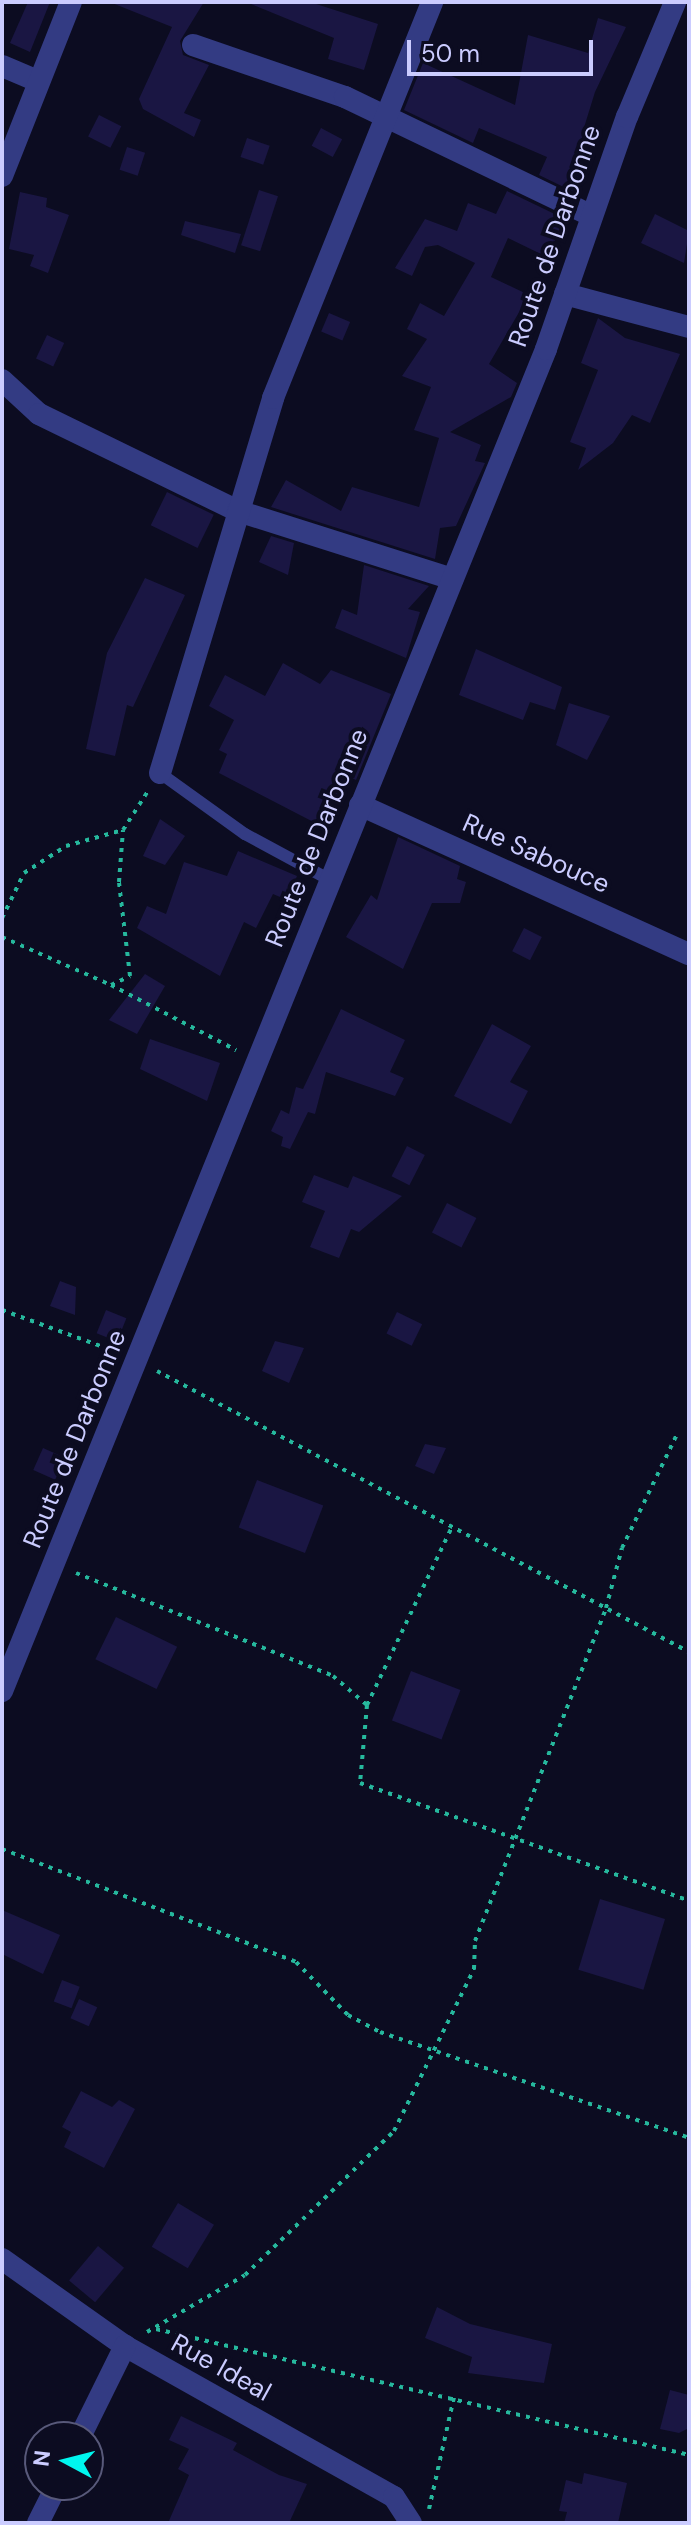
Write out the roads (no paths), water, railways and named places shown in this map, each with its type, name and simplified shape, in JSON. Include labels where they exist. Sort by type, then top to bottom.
[{"type":"street","points":[[2,176],[71,2]]},
{"type":"street","points":[[160,773],[273,398],[432,2]]},
{"type":"street","name":"Route de Darbonne","points":[[2,1691],[453,579],[675,2]]},
{"type":"street","points":[[193,45],[386,117],[592,216]]},
{"type":"street","points":[[2,66],[38,81]]},
{"type":"street","points":[[565,294],[689,327]]},
{"type":"street","points":[[2,380],[39,414],[238,511],[453,579]]},
{"type":"street","name":"Rue Sabouce","points":[[360,805],[689,954]]},
{"type":"street","name":"Rue Ideal","points":[[2,2259],[125,2346],[394,2497],[411,2523]]},
{"type":"street","points":[[88,2421],[125,2346]]},
{"type":"street","points":[[38,2523],[49,2501]]},
{"type":"lane","points":[[160,773],[245,834],[330,880]]}]
